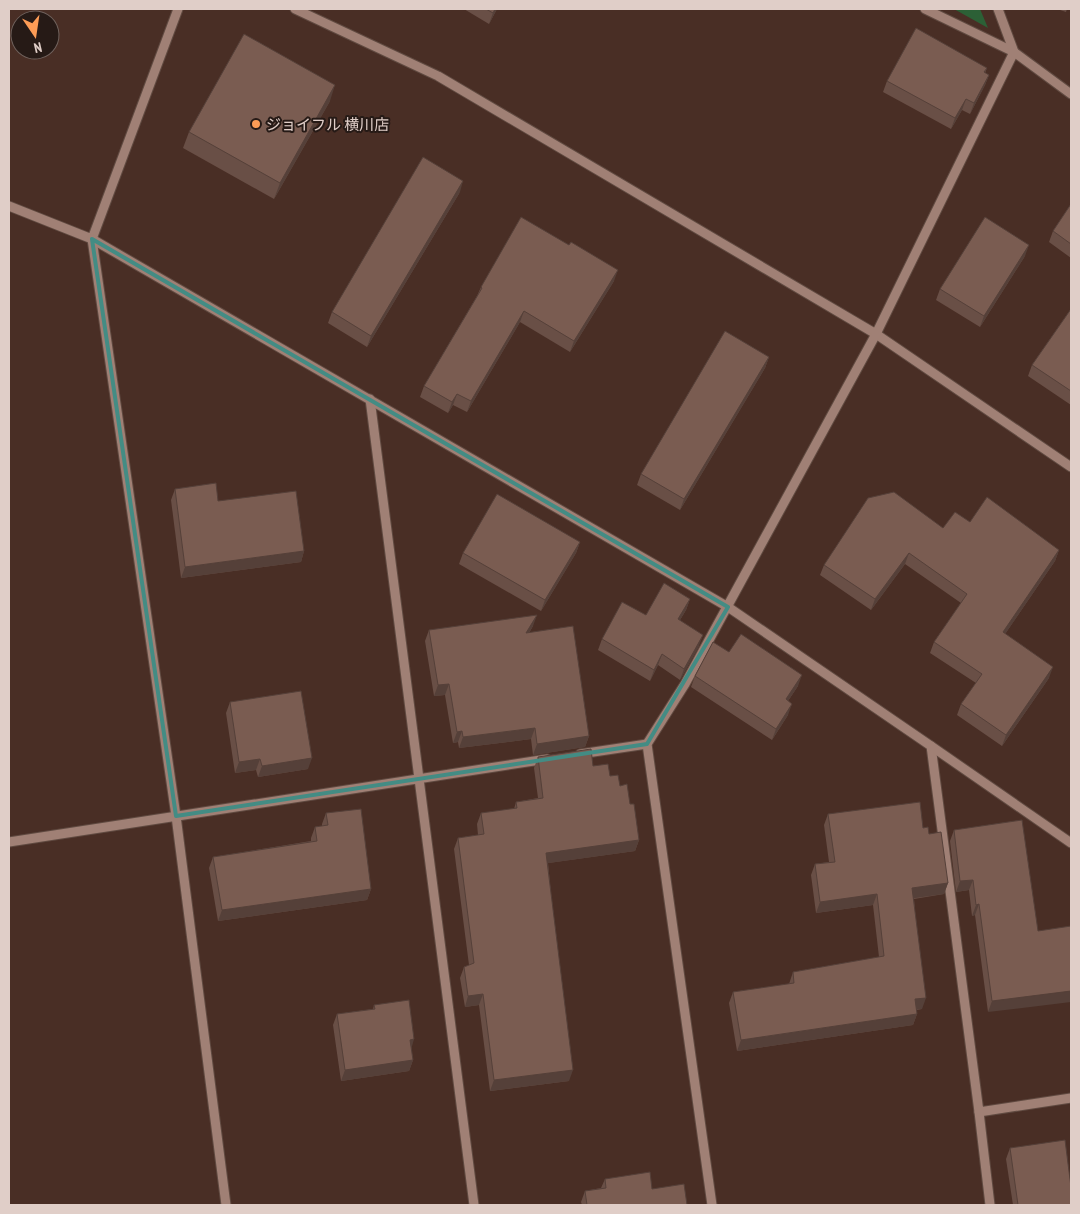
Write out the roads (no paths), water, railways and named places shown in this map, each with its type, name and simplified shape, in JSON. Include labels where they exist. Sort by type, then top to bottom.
[{"type":"street","points":[[178,9],[92,239],[176,816],[226,1205]]},
{"type":"street","points":[[296,9],[438,76],[876,334],[1071,467]]},
{"type":"street","points":[[925,9],[1014,52],[1071,94]]},
{"type":"street","points":[[712,1205],[647,744],[685,684],[876,334],[1014,52],[998,9]]},
{"type":"street","points":[[9,206],[92,239],[728,607],[1071,843]]},
{"type":"street","points":[[370,400],[474,1205]]},
{"type":"street","points":[[9,842],[647,744]]},
{"type":"street","points":[[931,746],[990,1205]]},
{"type":"street","points":[[979,1112],[1071,1098]]},
{"type":"place","name":"ジョイフル 横川店","points":[[256,124]]}]
